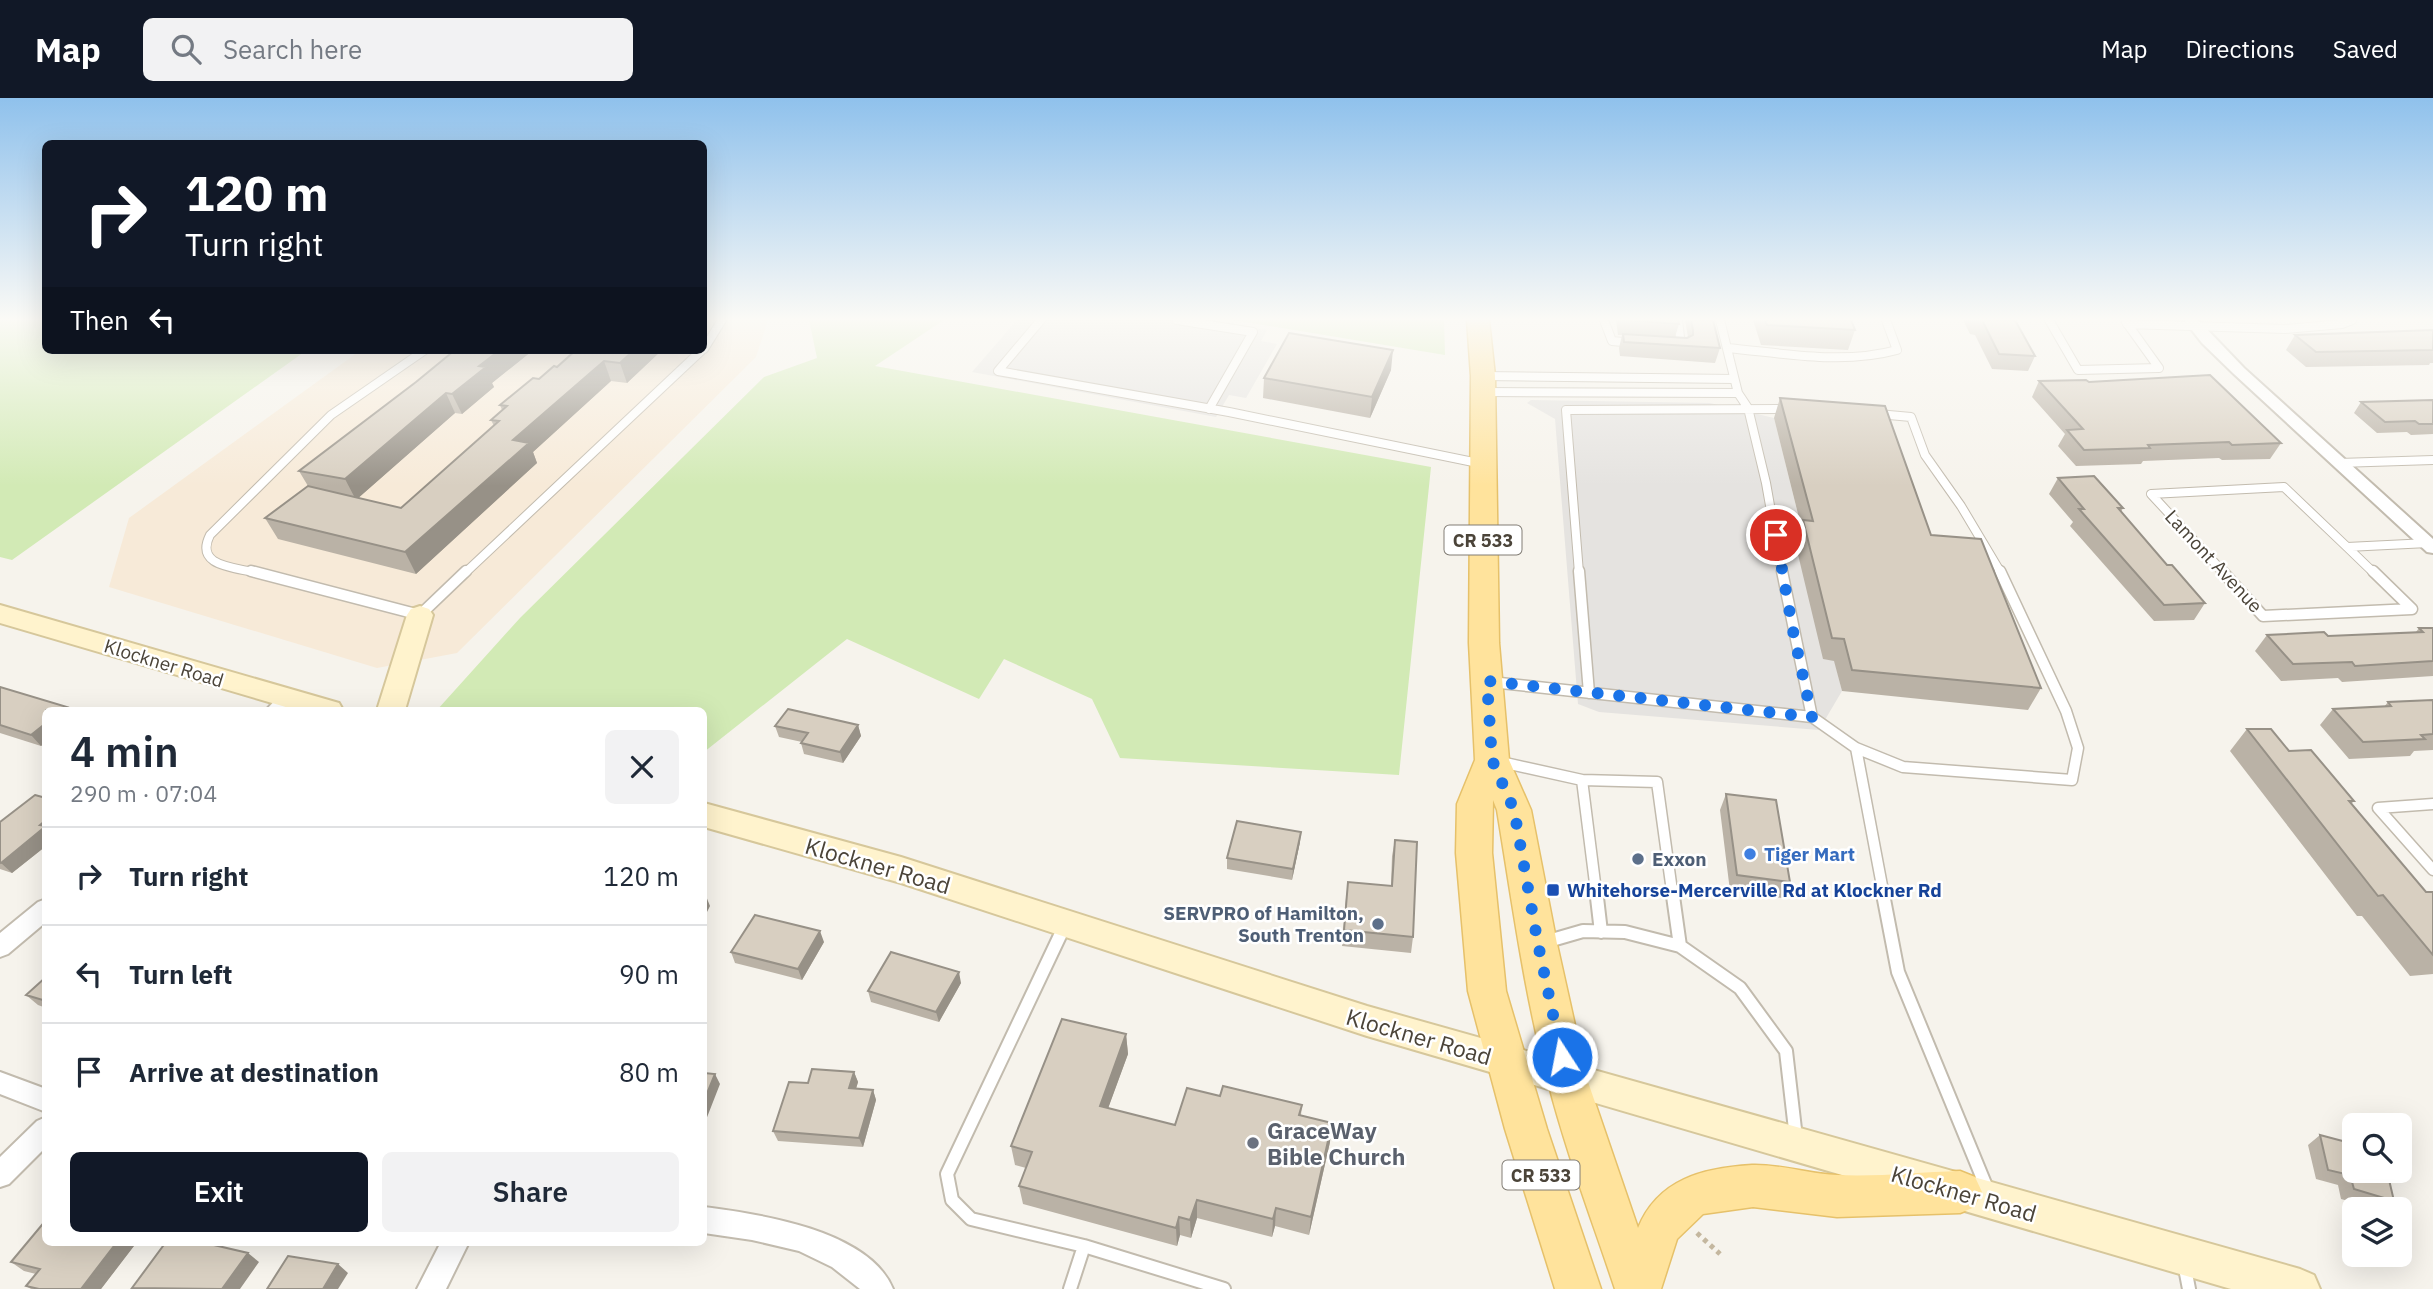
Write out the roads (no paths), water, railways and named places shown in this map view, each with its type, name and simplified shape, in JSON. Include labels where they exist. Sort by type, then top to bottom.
[{"type":"main road","name":"CR 533","points":[[1482,376],[1484,643],[1492,760],[1514,810],[1538,944],[1567,1079],[1586,1143],[1637,1287]]},
{"type":"main road","name":"Klockner Road","points":[[0,614],[281,705],[300,707]]},
{"type":"main road","points":[[392,707],[420,615]]},
{"type":"main road","name":"CR 533","points":[[1492,760],[1474,804],[1475,853],[1487,991],[1506,1061],[1578,1289]]},
{"type":"main road","name":"Klockner Road","points":[[707,816],[901,870],[1367,1021],[1976,1197],[2186,1272],[2300,1289]]},
{"type":"main road","points":[[1637,1287],[1661,1225],[1692,1195],[1754,1186],[1837,1196],[1976,1197]]},
{"type":"street","points":[[2245,376],[2431,545]]},
{"type":"street","points":[[0,947],[42,911]]},
{"type":"street","points":[[0,1083],[42,1099]]},
{"type":"street","points":[[0,1175],[42,1133]]},
{"type":"street","points":[[707,1220],[762,1227],[805,1238],[840,1256],[869,1278],[878,1289]]},
{"type":"street","points":[[431,1289],[454,1246]]},
{"type":"lane","points":[[388,376],[331,415],[210,535],[205,545],[205,554],[214,562],[420,615],[675,376]]},
{"type":"lane","points":[[1023,376],[1209,409],[1483,464]]},
{"type":"lane","points":[[1209,409],[1228,376]]},
{"type":"lane","points":[[1733,376],[1738,393],[1748,408],[1766,483],[1812,717]]},
{"type":"lane","points":[[1483,384],[1734,379]]},
{"type":"lane","points":[[1483,384],[1738,393]]},
{"type":"lane","points":[[1589,693],[1566,410],[1799,410]]},
{"type":"lane","points":[[1487,681],[1812,717],[1856,748],[1903,767],[2072,780],[2078,748],[2066,711],[2007,583],[1961,506],[1925,455],[1911,417],[1861,413]]},
{"type":"lane","points":[[2339,463],[2433,460]]},
{"type":"lane","name":"Lamont Avenue","points":[[2284,487],[2347,547],[2412,609],[2263,616],[2151,494],[2284,487]]},
{"type":"lane","points":[[2347,547],[2431,545]]},
{"type":"lane","points":[[1856,748],[1898,972],[1976,1197]]},
{"type":"lane","points":[[1492,760],[1582,779],[1657,782],[1681,946]]},
{"type":"lane","points":[[1582,779],[1601,932]]},
{"type":"lane","points":[[2433,804],[2378,808],[2433,870]]},
{"type":"lane","points":[[1066,923],[947,1174],[948,1197],[956,1209],[971,1219],[1084,1246],[1224,1289]]},
{"type":"lane","points":[[1538,944],[1583,931],[1625,932],[1681,946],[1740,988],[1786,1051],[1796,1145]]},
{"type":"lane","points":[[1070,1289],[1084,1246]]},
{"type":"place","name":"Tiger Mart","points":[[1750,854]]},
{"type":"place","name":"Exxon","points":[[1638,859]]},
{"type":"place","name":"Whitehorse-Mercerville Rd at Klockner Rd","points":[[1553,890]]},
{"type":"place","name":"SERVPRO of Hamilton, South Trenton","points":[[1378,924]]},
{"type":"place","name":"GraceWay Bible Church","points":[[1253,1143]]}]
